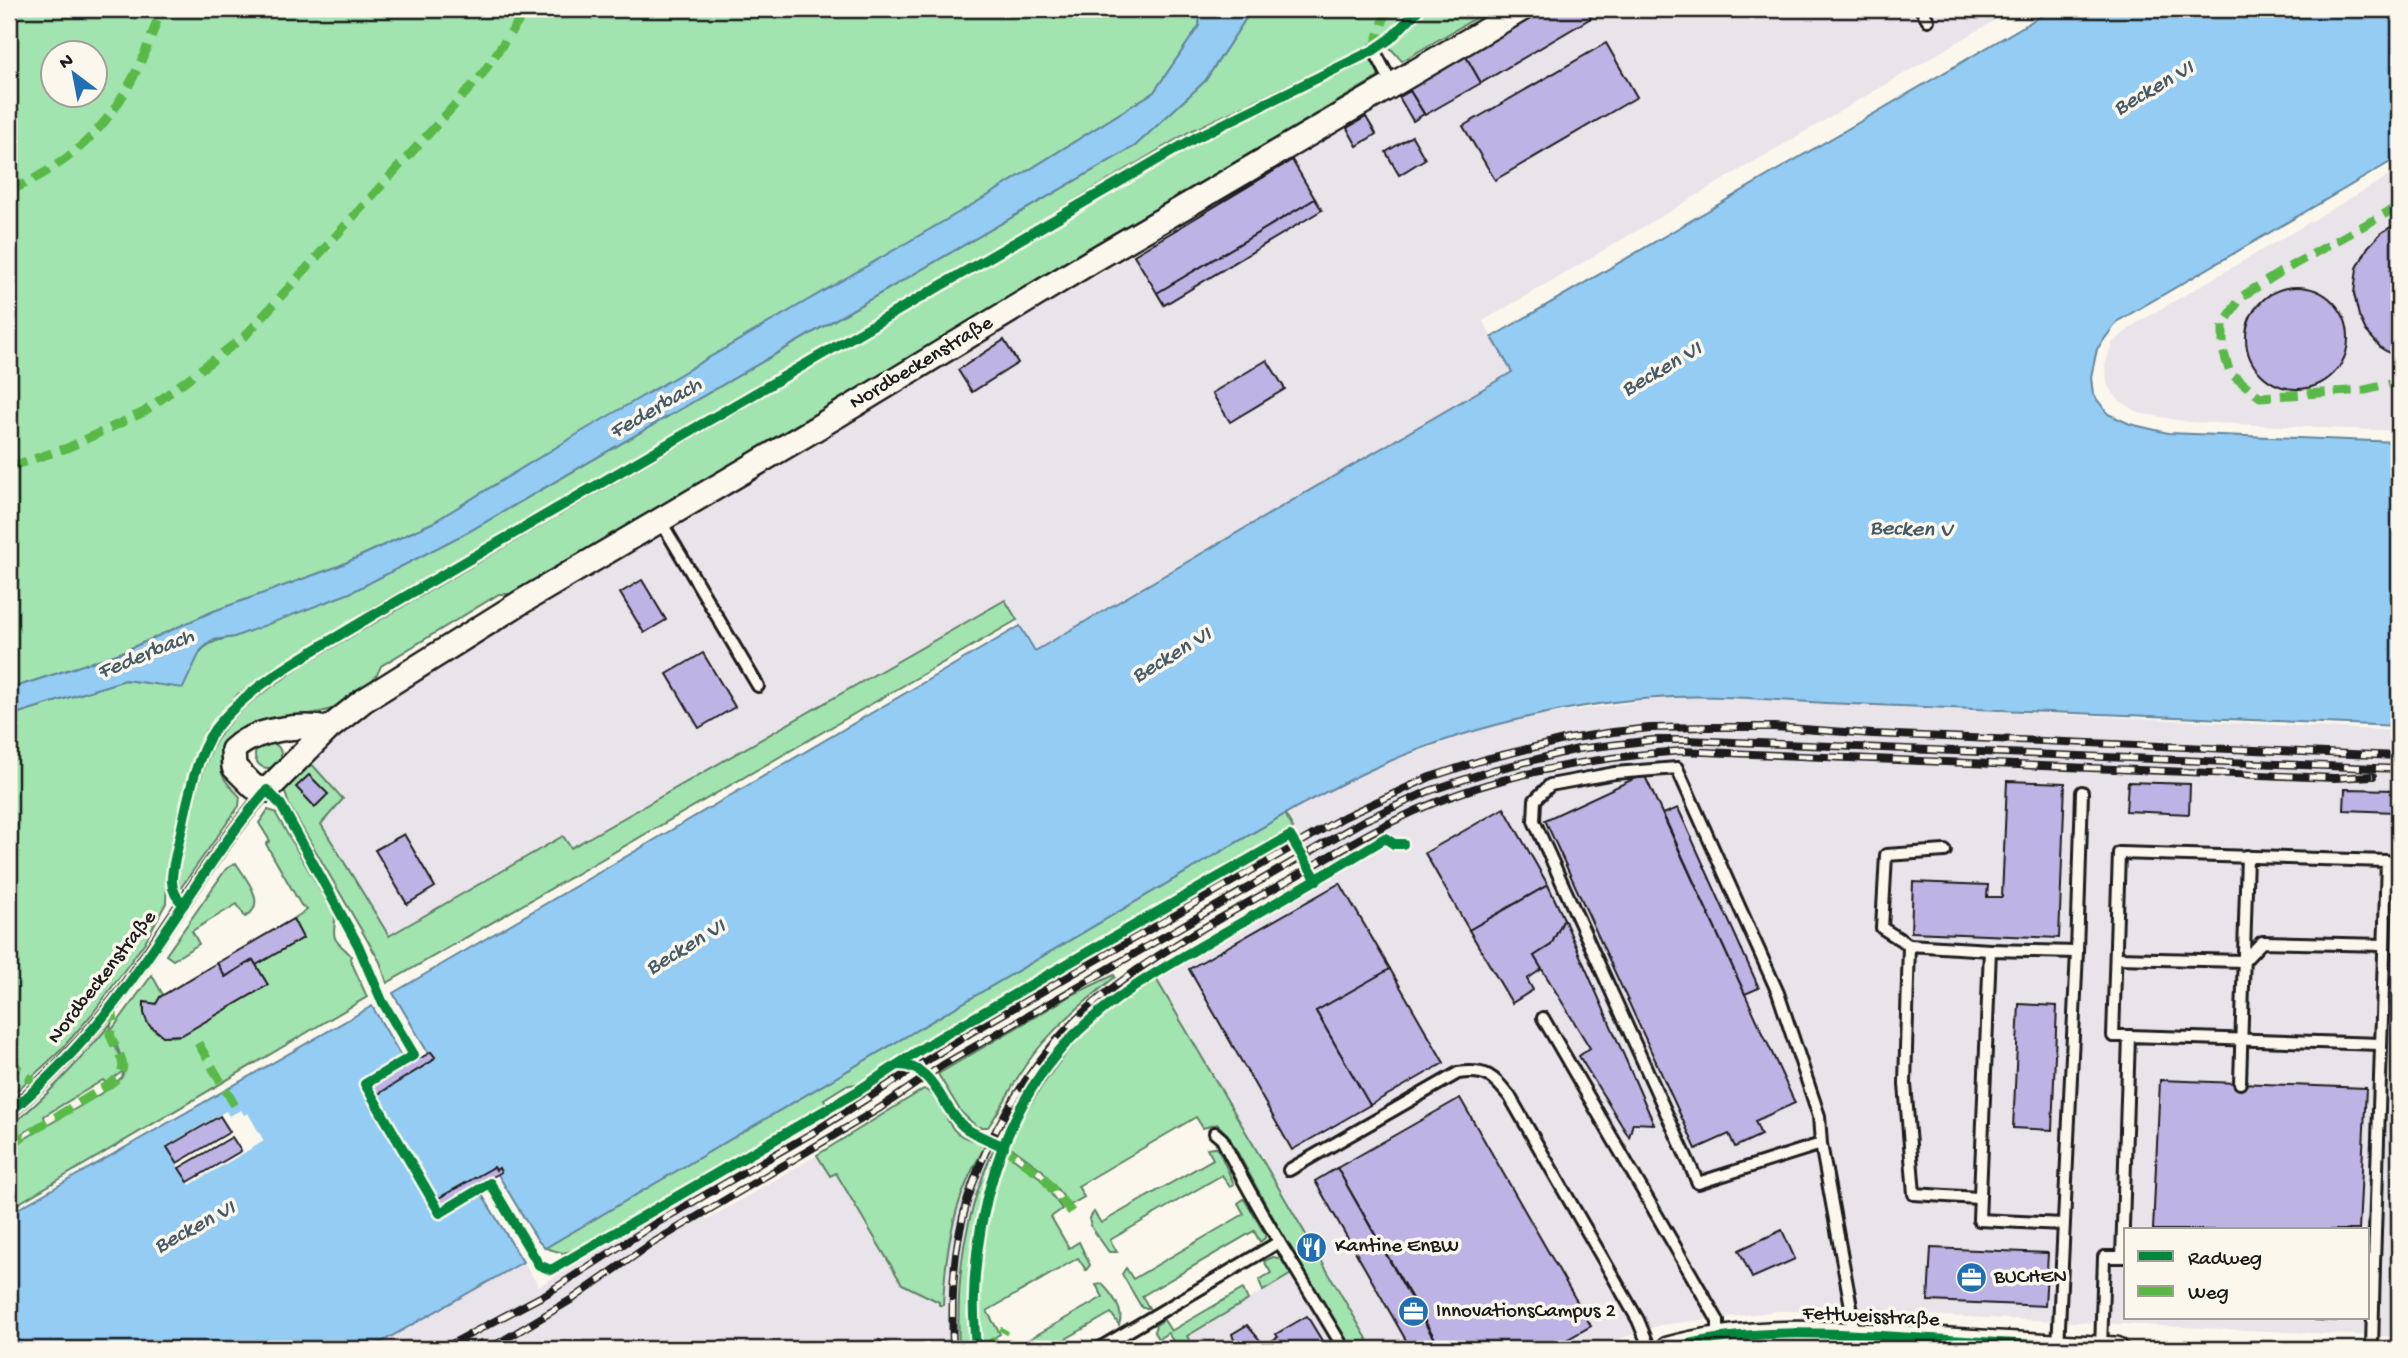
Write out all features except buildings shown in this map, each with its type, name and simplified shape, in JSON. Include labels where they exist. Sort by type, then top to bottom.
[{"type":"street","name":"Nordbeckenstraße","points":[[267,790],[328,729],[363,701],[660,519],[822,425],[1092,261],[1522,9]]},
{"type":"street","points":[[267,790],[254,787],[234,768],[233,750],[242,741],[256,735],[311,726],[328,729]]},
{"type":"street","name":"Fettweisstraße","points":[[1668,1349],[1694,1342],[1776,1334],[1852,1335],[2116,1349]]},
{"type":"lane","points":[[1921,9],[1928,20]]},
{"type":"lane","points":[[1374,51],[1392,85]]},
{"type":"lane","points":[[660,519],[758,686]]},
{"type":"lane","points":[[1821,1144],[1698,1183],[1534,821],[1535,800],[1550,785],[1615,773],[1677,768],[1778,993],[1819,1116],[1821,1144],[1852,1312],[1852,1335]]},
{"type":"lane","name":"Nordbeckenstraße","points":[[9,1113],[48,1078],[113,1004],[229,837],[267,790]]},
{"type":"lane","points":[[2058,1347],[2082,792]]},
{"type":"lane","points":[[1945,851],[1886,855],[1882,929],[1909,946],[2077,952]]},
{"type":"lane","points":[[2372,1349],[2371,1264],[2381,1044],[2387,861],[2119,853],[2113,1036],[2381,1044]]},
{"type":"lane","points":[[2240,1083],[2247,856]]},
{"type":"lane","points":[[2116,958],[2244,961],[2262,942],[2384,946]]},
{"type":"lane","points":[[1909,946],[1905,1084],[1914,1194],[1978,1198]]},
{"type":"lane","points":[[1990,950],[1979,1220],[2063,1224]]},
{"type":"lane","points":[[1542,1018],[1718,1321],[1718,1339]]},
{"type":"lane","points":[[2125,1228],[2129,1036]]},
{"type":"lane","points":[[1289,1170],[1458,1073],[1475,1071],[1493,1076],[1510,1097],[1551,1167],[1638,1320],[1650,1349]]},
{"type":"lane","points":[[1215,1133],[1222,1139],[1246,1188],[1344,1349]]},
{"type":"lane","points":[[1098,1349],[1279,1242]]},
{"type":"lane","points":[[2101,1349],[2104,1257],[2124,1257]]},
{"type":"shaded area","points":[[1540,9],[2014,9],[1483,321],[1512,372],[1034,651],[1004,600],[571,848],[563,836],[389,936],[322,823],[344,798],[310,761],[342,734],[434,670]]},
{"type":"shaded area","points":[[2399,170],[2399,431],[2189,422],[2139,413],[2118,399],[2108,386],[2105,365],[2112,343],[2137,323]]},
{"type":"shaded area","points":[[1670,697],[1739,697],[2399,731],[2399,1337],[1839,1311],[1778,1311],[1660,1325],[1589,1349],[1374,1349],[1155,977],[1323,882],[1285,814],[1370,770],[1519,718]]},
{"type":"shaded area","points":[[987,1143],[995,1146],[983,1173],[969,1219],[961,1258],[959,1349],[369,1349],[523,1262],[539,1286],[692,1195],[707,1220],[817,1155],[829,1176],[836,1173],[903,1285],[942,1305],[950,1234],[966,1183]]},
{"type":"shaded area","points":[[1293,1273],[1338,1349],[1195,1349],[1187,1336]]},
{"type":"green space","points":[[9,9],[1201,9],[1199,26],[1154,92],[989,195],[432,523],[339,566],[214,611],[120,653],[9,689]]},
{"type":"green space","points":[[1252,9],[1491,9],[1402,61],[1383,40],[1189,132],[799,365],[372,608],[238,694],[206,730],[194,759],[180,808],[167,873],[166,903],[145,942],[93,1013],[60,1051],[9,1098],[9,716],[125,680],[183,687],[200,652],[212,643],[234,637],[468,532],[1135,146],[1205,81]]},
{"type":"green space","points":[[1371,56],[1378,65],[1378,77],[513,594],[499,594],[381,666],[369,684],[345,703],[325,711],[253,724],[238,731],[227,741],[220,763],[224,779],[240,797],[239,806],[180,889],[178,875],[182,853],[200,781],[214,745],[237,715],[301,666],[1196,143]]},
{"type":"green space","points":[[1005,600],[1017,620],[387,983],[380,962],[289,805],[283,786],[309,761],[343,799],[321,824],[389,936],[563,836],[571,848]]},
{"type":"green space","points":[[268,742],[277,746],[281,755],[277,764],[268,768],[259,764],[255,755],[259,746]]},
{"type":"green space","points":[[268,810],[275,812],[334,914],[335,938],[351,956],[367,997],[9,1209],[9,1148],[109,1089],[122,1077],[125,1067],[111,1031],[152,975],[163,995],[156,1004],[144,1002],[145,1017],[157,1032],[178,1036],[268,985],[256,965],[303,938],[293,919],[307,910],[301,905],[266,844],[270,841],[259,823]]},
{"type":"green space","points":[[1285,814],[1293,828],[926,1040],[862,1083],[845,1086],[824,1099],[827,1105],[577,1249],[563,1253],[545,1248]]},
{"type":"green space","points":[[236,863],[253,891],[255,905],[252,912],[245,917],[237,904],[192,931],[199,944],[173,960],[166,955],[226,869]]},
{"type":"green space","points":[[1114,975],[1115,977],[1079,1007],[1034,1053],[988,1127],[977,1127],[961,1112],[938,1074],[1072,995]]},
{"type":"green space","points":[[1155,977],[1373,1349],[1350,1349],[1286,1241],[1228,1135],[1217,1124],[1203,1128],[1196,1117],[1078,1186],[1084,1197],[1070,1205],[1042,1170],[1008,1145],[1036,1095],[1069,1050],[1109,1010]]},
{"type":"green space","points":[[112,1022],[112,1042],[121,1059],[122,1072],[106,1083],[103,1080],[44,1116],[45,1120],[9,1141],[9,1127],[63,1078]]},
{"type":"green space","points":[[924,1089],[934,1097],[960,1135],[987,1143],[971,1172],[956,1211],[947,1258],[943,1305],[902,1284],[836,1173],[830,1176],[817,1155]]},
{"type":"green space","points":[[995,1146],[1001,1149],[985,1200],[976,1248],[972,1349],[959,1349],[959,1295],[964,1245],[976,1196]]},
{"type":"green space","points":[[1207,1148],[1218,1149],[1234,1184],[1230,1187],[1222,1175],[1110,1240],[1117,1252],[1109,1252],[1092,1228],[1089,1219],[1094,1212],[1101,1223],[1213,1159]]},
{"type":"green space","points":[[1004,1151],[1039,1177],[1062,1209],[1051,1217],[1069,1248],[1079,1242],[1090,1265],[1086,1270],[1078,1258],[987,1311],[1000,1334],[979,1347],[977,1299],[980,1256]]},
{"type":"green space","points":[[1244,1199],[1265,1238],[1260,1242],[1254,1231],[1142,1296],[1149,1308],[1142,1308],[1122,1274],[1126,1268],[1133,1279],[1244,1214],[1238,1203]]},
{"type":"green space","points":[[1273,1257],[1283,1259],[1293,1273],[1263,1291],[1259,1280],[1271,1273],[1264,1261]]},
{"type":"green space","points":[[1102,1284],[1119,1309],[1119,1325],[1111,1313],[1048,1349],[1012,1349],[1103,1297],[1096,1285]]},
{"type":"green space","points":[[1243,1289],[1248,1300],[1187,1336],[1195,1349],[1178,1349],[1168,1333],[1158,1339],[1154,1332],[1156,1325],[1164,1320],[1171,1331]]},
{"type":"water","name":"Federbach","points":[[1201,9],[1252,9],[1205,81],[1135,146],[468,532],[350,593],[234,637],[213,640],[201,650],[183,688],[125,680],[9,716],[9,689],[120,653],[214,611],[339,566],[432,523],[586,429],[989,195],[1154,92],[1199,26]]},
{"type":"water","points":[[2053,9],[2399,9],[2399,157],[2118,321],[2097,349],[2091,377],[2093,394],[2108,414],[2130,424],[2168,433],[2399,442],[2399,726],[1672,697],[1556,711],[1478,730],[1403,756],[1297,807],[545,1248],[538,1241],[494,1168],[431,1202],[436,1212],[478,1188],[523,1262],[369,1349],[9,1349],[9,1214],[372,1006],[405,1063],[364,1087],[370,1098],[435,1057],[431,1052],[428,1053],[393,993],[1020,626],[1035,651],[1512,372],[1492,337]]},
{"type":"pier","points":[[241,1110],[244,1115],[248,1113],[264,1141],[190,1185],[188,1182],[240,1151],[232,1137],[179,1168],[177,1163],[229,1132],[220,1117],[166,1146],[226,1111],[229,1116]]},
{"type":"railway","points":[[442,1349],[546,1294],[653,1225],[814,1132],[970,1033],[1344,817],[1430,777],[1486,759],[1568,739],[1613,732],[1650,728],[1712,727],[1774,727],[1873,734],[2399,756]]},
{"type":"railway","points":[[489,1349],[574,1298],[651,1244],[880,1108],[943,1065],[1363,821],[1429,791],[1493,770],[1578,749],[1653,740],[2399,769]]},
{"type":"railway","points":[[953,1349],[956,1254],[973,1183],[1006,1113],[1049,1049],[1074,1021],[1101,997],[1165,951],[1384,825],[1433,803],[1537,771],[1681,751],[2335,778],[2373,776]]},
{"type":"marked path","points":[[9,191],[65,159],[88,140],[107,119],[137,69],[161,9]]},
{"type":"marked path","points":[[9,467],[67,448],[144,412],[245,336],[481,76],[527,9]]},
{"type":"marked path","points":[[1374,50],[1387,9]]},
{"type":"marked path","points":[[2399,206],[2241,297],[2223,325],[2223,350],[2230,373],[2260,397],[2365,390],[2399,382]]},
{"type":"marked path","points":[[9,1145],[107,1086],[121,1073],[122,1062],[110,1034],[114,1022],[112,1005]]},
{"type":"marked path","points":[[198,1043],[238,1111]]},
{"type":"marked path","points":[[9,1056],[18,1069],[40,1087]]},
{"type":"marked path","points":[[1000,1145],[1042,1176],[1074,1215]]},
{"type":"marked path","points":[[982,1349],[1000,1338],[1005,1329]]},
{"type":"cycle path","points":[[184,904],[174,892],[172,877],[201,755],[215,729],[230,712],[267,681],[370,617],[1195,138],[1374,50],[1390,39],[1419,9]]},
{"type":"cycle path","points":[[9,1113],[63,1062],[112,1006],[226,842],[267,790],[281,805],[358,945],[382,1001],[414,1055],[365,1084],[440,1213],[490,1183],[539,1265],[551,1270],[858,1091],[929,1044],[1290,836],[1317,880]]},
{"type":"cycle path","points":[[976,1349],[976,1265],[986,1201],[995,1170],[1019,1110],[1054,1057],[1090,1020],[1153,975],[1385,838],[1394,844],[1403,844]]},
{"type":"cycle path","points":[[897,1065],[920,1071],[929,1079],[964,1127],[1004,1147]]},
{"type":"cycle path","points":[[1668,1349],[1728,1337],[1789,1333],[2116,1349]]},
{"type":"place","name":"Kantine EnBW","points":[[1312,1247]]},
{"type":"place","name":"BUCHEN","points":[[1971,1278]]},
{"type":"place","name":"InnovationsCampus 2","points":[[1413,1312]]},
{"type":"water label","name":"Becken VI","points":[[2154,89]]},
{"type":"water label","name":"Becken VI","points":[[1662,370]]},
{"type":"water label","name":"Becken V","points":[[1911,530]]},
{"type":"water label","name":"Becken VI","points":[[1172,656]]},
{"type":"water label","name":"Becken VI","points":[[686,948]]},
{"type":"water label","name":"Becken VI","points":[[195,1228]]}]
